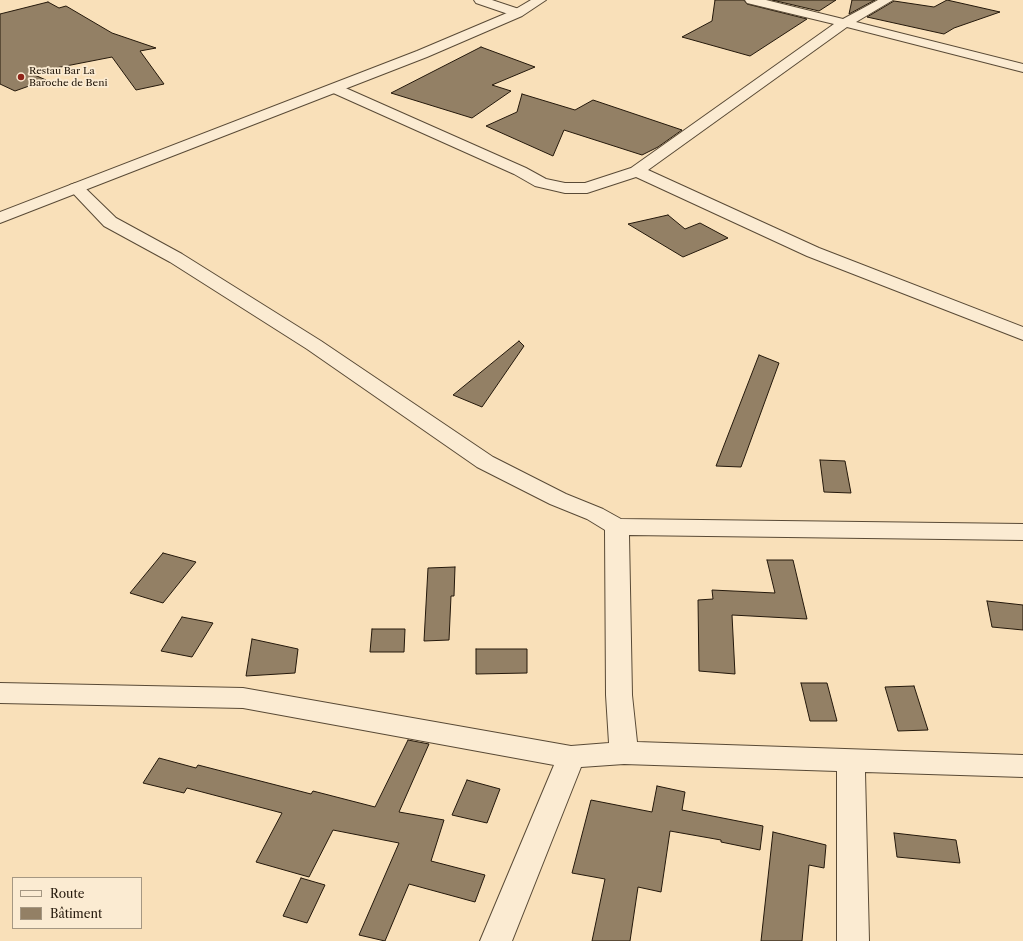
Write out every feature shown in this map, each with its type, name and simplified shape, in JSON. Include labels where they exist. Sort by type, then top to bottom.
[{"type":"street","points":[[480,0],[518,14]]},
{"type":"street","points":[[0,218],[336,89],[518,14],[540,0]]},
{"type":"street","points":[[751,0],[977,55],[1023,68]]},
{"type":"street","points":[[336,89],[520,171],[541,183],[565,188],[587,188],[637,171],[844,23],[887,0]]},
{"type":"street","points":[[637,171],[813,252],[1023,334]]},
{"type":"street","points":[[76,188],[110,222],[176,258],[314,345],[485,462],[558,499],[595,514],[617,527],[1023,532]]},
{"type":"street","points":[[617,527],[619,695],[624,753]]},
{"type":"street","points":[[0,693],[243,698],[572,757],[624,753],[1023,766]]},
{"type":"street","points":[[496,941],[572,757]]},
{"type":"street","points":[[851,761],[853,941]]},
{"type":"building","points":[[715,0],[744,0],[747,4],[807,19],[750,56],[682,37],[712,21]]},
{"type":"building","points":[[772,0],[836,0],[819,11]]},
{"type":"building","points":[[852,0],[875,0],[849,14]]},
{"type":"building","points":[[947,0],[1000,12],[954,28],[944,34],[867,17],[894,1],[934,7]]},
{"type":"building","points":[[48,2],[59,8],[66,6],[112,33],[156,48],[140,51],[164,84],[136,90],[112,57],[30,73],[46,80],[15,91],[0,84],[0,14]]},
{"type":"building","points":[[481,47],[535,67],[492,85],[511,91],[472,118],[391,93]]},
{"type":"building","points":[[522,94],[575,110],[593,100],[682,130],[658,147],[642,155],[564,130],[553,156],[486,126],[517,112]]},
{"type":"building","points":[[668,215],[685,229],[700,223],[728,238],[683,257],[628,224]]},
{"type":"building","points":[[519,341],[524,346],[482,407],[453,395]]},
{"type":"building","points":[[759,355],[779,363],[741,467],[716,466]]},
{"type":"building","points":[[820,460],[845,461],[851,493],[824,492]]},
{"type":"building","points":[[163,553],[196,562],[163,603],[130,593]]},
{"type":"building","points":[[767,560],[793,560],[807,619],[732,615],[735,674],[699,671],[698,600],[713,599],[712,590],[775,593]]},
{"type":"building","points":[[455,567],[454,596],[451,596],[449,640],[424,641],[428,568]]},
{"type":"building","points":[[987,601],[1023,605],[1023,630],[992,627]]},
{"type":"building","points":[[182,617],[213,623],[192,657],[161,651]]},
{"type":"building","points":[[372,629],[405,629],[404,652],[370,652]]},
{"type":"building","points":[[252,639],[298,649],[295,673],[246,676]]},
{"type":"building","points":[[476,649],[527,649],[527,673],[476,674]]},
{"type":"building","points":[[801,683],[827,683],[837,721],[810,721]]},
{"type":"building","points":[[914,686],[928,730],[898,731],[885,687]]},
{"type":"building","points":[[408,740],[429,744],[399,812],[444,820],[431,861],[485,875],[475,902],[409,884],[385,941],[359,935],[399,843],[333,830],[309,877],[256,862],[282,813],[187,788],[184,793],[143,783],[159,758],[196,768],[198,765],[311,794],[313,791],[375,807]]},
{"type":"building","points":[[467,780],[500,789],[487,823],[452,815]]},
{"type":"building","points":[[657,786],[685,792],[682,810],[763,826],[760,850],[721,842],[721,840],[670,831],[661,892],[638,887],[630,941],[592,941],[605,879],[572,873],[591,800],[652,812]]},
{"type":"building","points":[[773,832],[826,845],[824,868],[809,865],[802,941],[761,941]]},
{"type":"building","points":[[894,833],[956,840],[960,863],[897,857]]},
{"type":"building","points":[[301,878],[325,885],[307,923],[283,916]]},
{"type":"place","name":"Restau Bar La Baroche de Beni","points":[[21,77]]}]
